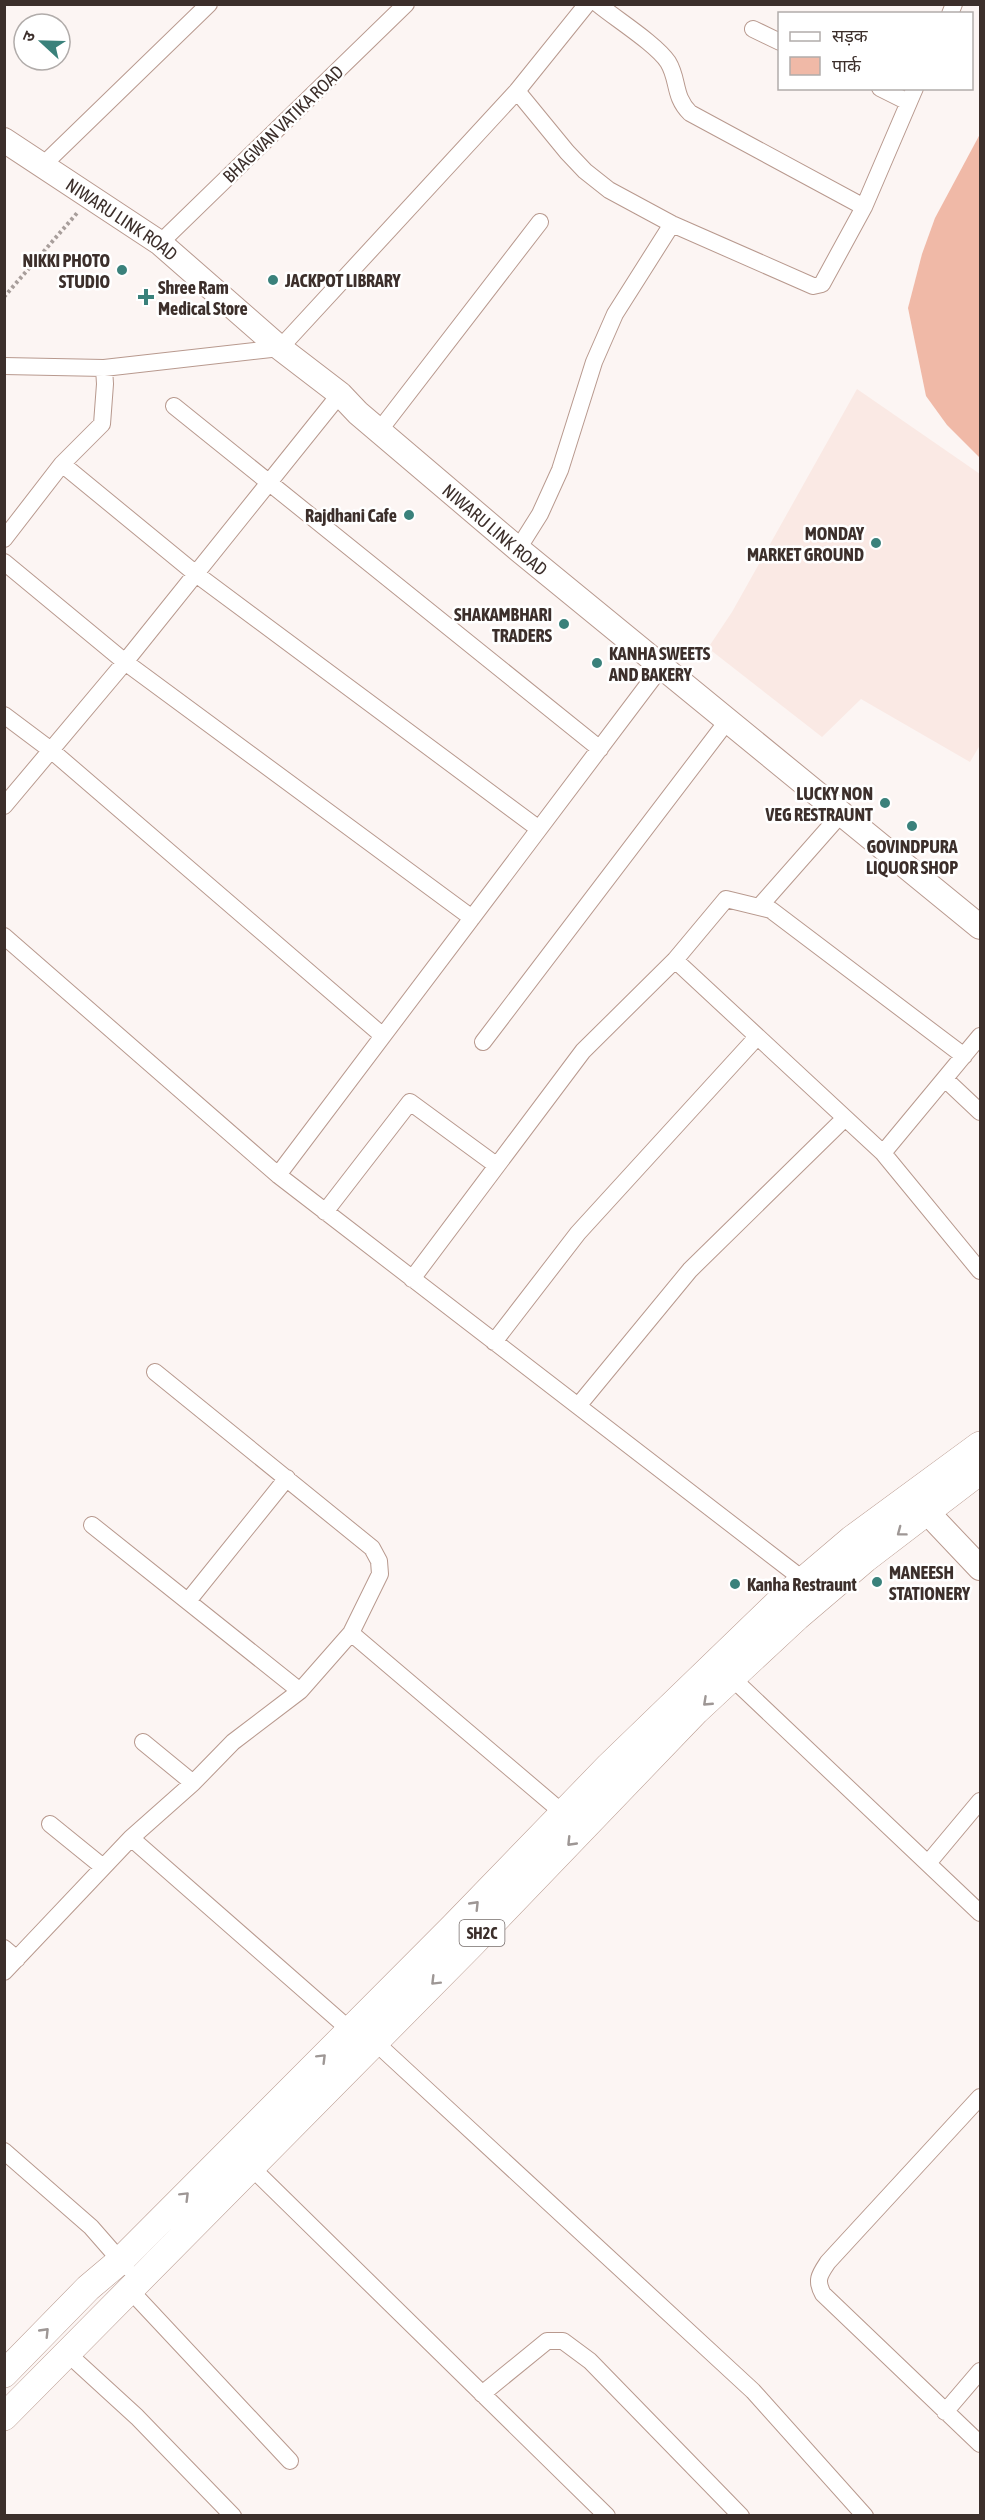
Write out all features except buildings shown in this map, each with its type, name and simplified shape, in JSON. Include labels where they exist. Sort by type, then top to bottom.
[{"type":"main road","name":"SH2C","points":[[4,2417],[375,2042],[563,1813],[609,1766],[813,1588],[865,1559],[981,1445]]},
{"type":"main road","name":"SH2C","points":[[921,1502],[981,1471]]},
{"type":"main road","name":"SH2C","points":[[4,2374],[350,2030],[462,1936],[732,1678],[813,1588]]},
{"type":"street","points":[[42,166],[209,4]]},
{"type":"street","name":"BHAGWAN VATIKA ROAD","points":[[160,243],[406,4]]},
{"type":"street","points":[[4,366],[104,368],[279,348],[517,91],[587,4]]},
{"type":"street","points":[[598,4],[664,56],[675,78],[676,91],[682,105],[690,113],[864,207]]},
{"type":"street","points":[[753,29],[778,41]]},
{"type":"street","points":[[517,91],[585,171],[609,190],[672,224],[813,286],[822,284],[864,207],[912,95],[889,90]]},
{"type":"street","name":"NIWARU LINK ROAD","points":[[4,140],[160,243],[279,348],[340,394],[379,432],[518,549],[981,927]]},
{"type":"street","points":[[379,432],[540,222]]},
{"type":"street","points":[[518,549],[540,514],[560,470],[594,362],[615,314],[672,224]]},
{"type":"street","points":[[4,539],[62,464],[102,424],[104,368]]},
{"type":"street","points":[[4,806],[125,662],[340,394]]},
{"type":"street","points":[[174,406],[268,484],[600,749]]},
{"type":"street","points":[[62,464],[196,574],[539,830]]},
{"type":"street","points":[[4,562],[125,662],[472,918]]},
{"type":"street","points":[[278,1175],[662,666]]},
{"type":"street","points":[[4,715],[52,751],[383,1036]]},
{"type":"street","points":[[483,1042],[728,720]]},
{"type":"street","points":[[759,907],[841,814]]},
{"type":"street","points":[[412,1279],[583,1051],[675,960],[726,899],[771,910],[964,1056]]},
{"type":"street","points":[[4,936],[278,1175],[813,1588]]},
{"type":"street","points":[[675,960],[883,1153],[981,1271]]},
{"type":"street","points":[[883,1153],[981,1036]]},
{"type":"street","points":[[494,1342],[578,1233],[757,1037]]},
{"type":"street","points":[[945,1079],[981,1112]]},
{"type":"street","points":[[325,1212],[410,1102],[496,1165]]},
{"type":"street","points":[[578,1406],[690,1270],[845,1118]]},
{"type":"street","points":[[4,1972],[10,1953],[103,1868],[131,1838],[193,1783],[232,1742],[300,1691],[351,1633],[380,1574],[380,1561],[372,1548],[155,1372]]},
{"type":"street","points":[[188,1601],[287,1478]]},
{"type":"street","points":[[921,1502],[981,1568]]},
{"type":"street","points":[[92,1525],[300,1691]]},
{"type":"street","points":[[351,1633],[563,1813]]},
{"type":"street","points":[[732,1678],[981,1913]]},
{"type":"street","points":[[143,1742],[193,1783]]},
{"type":"street","points":[[929,1862],[981,1801]]},
{"type":"street","points":[[50,1824],[103,1868]]},
{"type":"street","points":[[131,1838],[350,2030]]},
{"type":"street","points":[[375,2042],[753,2391],[865,2516]]},
{"type":"street","points":[[981,2097],[828,2262],[819,2275],[818,2285],[823,2295],[981,2444]]},
{"type":"street","points":[[5,2152],[91,2227],[120,2261],[134,2286],[291,2461]]},
{"type":"street","points":[[251,2167],[606,2516]]},
{"type":"street","points":[[482,2394],[548,2341],[563,2341],[590,2361],[741,2516]]},
{"type":"street","points":[[68,2353],[137,2417],[233,2516]]},
{"type":"street","points":[[945,2412],[981,2371]]},
{"type":"path","points":[[4,297],[90,198]]},
{"type":"shaded area","name":"MONDAY MARKET GROUND","points":[[857,389],[980,474],[980,745],[970,762],[861,699],[822,737],[708,648],[732,612]]},
{"type":"green space","points":[[980,134],[980,458],[947,425],[926,396],[908,308],[922,254],[935,218]]},
{"type":"place","name":"NIKKI PHOTO STUDIO","points":[[122,270]]},
{"type":"place","name":"JACKPOT LIBRARY","points":[[273,280]]},
{"type":"place","name":"Shree Ram Medical Store","points":[[146,297]]},
{"type":"place","name":"Rajdhani Cafe","points":[[409,515]]},
{"type":"place","name":"MONDAY MARKET GROUND","points":[[876,543]]},
{"type":"place","name":"SHAKAMBHARI TRADERS","points":[[564,624]]},
{"type":"place","name":"KANHA SWEETS AND BAKERY","points":[[597,663]]},
{"type":"place","name":"LUCKY NON VEG RESTRAUNT","points":[[885,803]]},
{"type":"place","name":"GOVINDPURA LIQUOR SHOP","points":[[912,826]]},
{"type":"place","name":"MANEESH STATIONERY","points":[[877,1582]]},
{"type":"place","name":"Kanha Restraunt","points":[[735,1584]]}]
